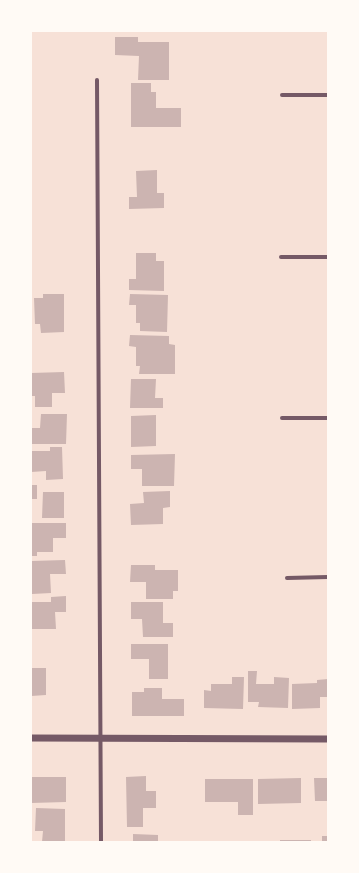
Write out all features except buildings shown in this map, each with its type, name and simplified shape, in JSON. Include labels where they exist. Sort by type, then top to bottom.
[{"type":"street","points":[[97,80],[101,842]]},
{"type":"street","points":[[282,95],[328,95]]},
{"type":"street","points":[[281,256],[328,257]]},
{"type":"street","points":[[282,418],[328,418]]},
{"type":"street","points":[[287,578],[328,577]]},
{"type":"street","points":[[31,738],[101,737],[328,739]]}]
